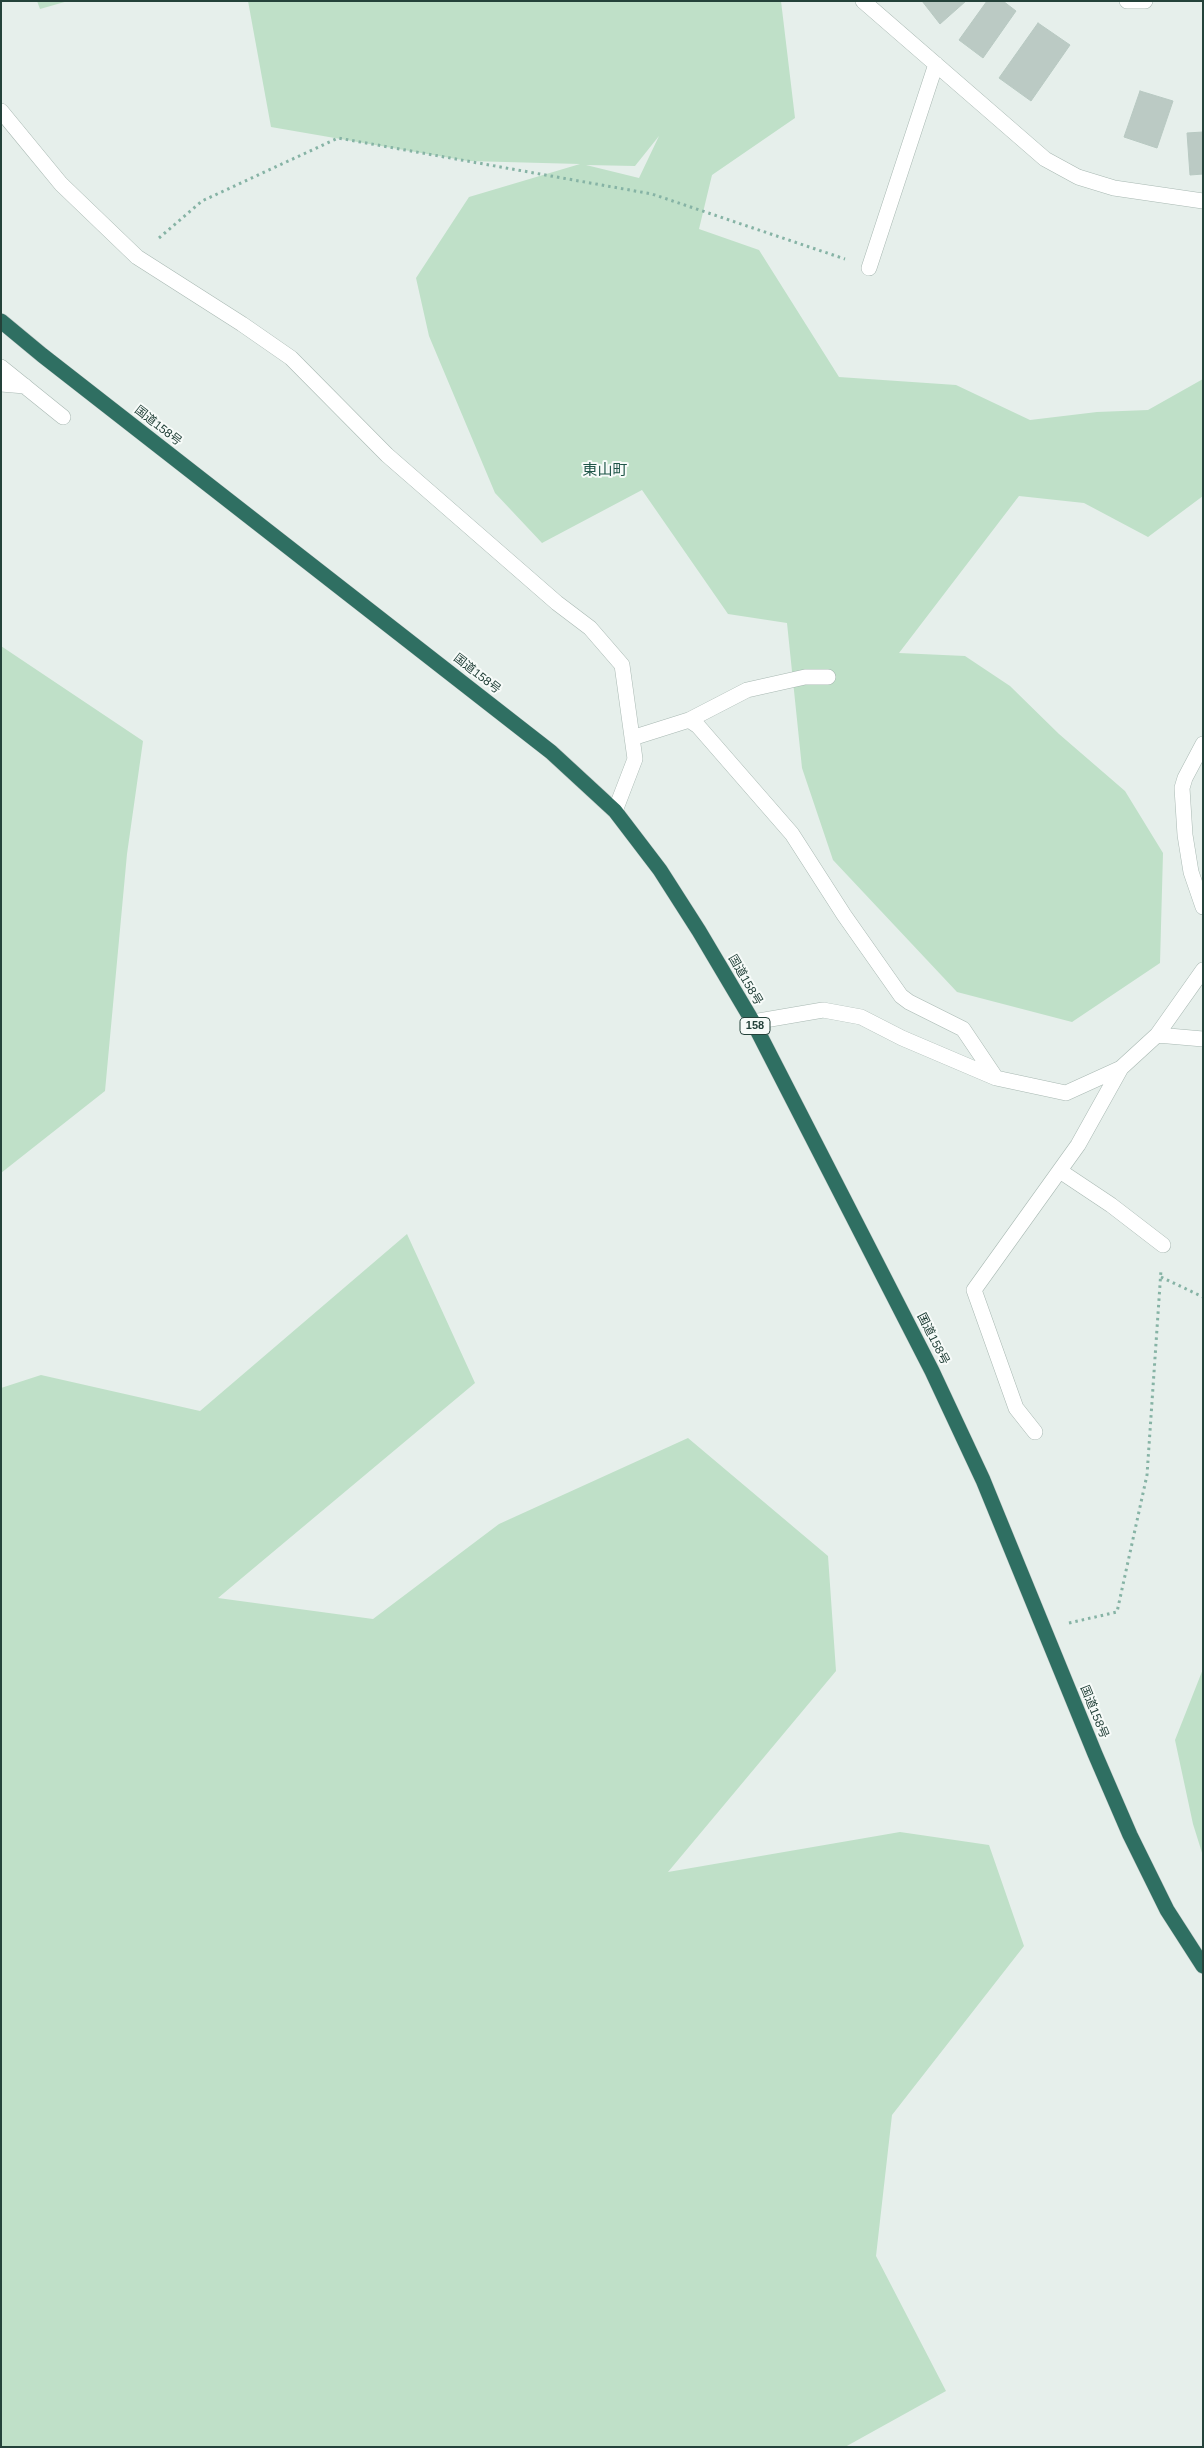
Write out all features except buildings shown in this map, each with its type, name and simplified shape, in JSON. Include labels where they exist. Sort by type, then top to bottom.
[{"type":"highway","name":"国道158号","points":[[1,321],[551,752],[615,811],[660,870],[699,930],[753,1022],[932,1371],[984,1480],[1044,1630],[1130,1835],[1167,1910],[1203,1966]]},
{"type":"street","points":[[863,1],[1045,159],[1078,177],[1114,188],[1146,195],[1203,201]]},
{"type":"street","points":[[1127,1],[1145,1]]},
{"type":"street","points":[[869,268],[936,64]]},
{"type":"street","points":[[1,111],[61,184],[137,257],[242,324],[291,358],[387,455],[557,603],[590,628],[622,665],[632,738],[634,759],[615,811]]},
{"type":"street","points":[[1,367],[63,417]]},
{"type":"street","points":[[1,384],[25,386]]},
{"type":"street","points":[[632,738],[690,720],[747,690],[805,677],[828,677]]},
{"type":"street","points":[[690,720],[698,726],[792,834],[844,915],[901,996],[908,1002],[963,1029],[996,1078]]},
{"type":"street","points":[[1203,744],[1185,778],[1182,788],[1191,872],[1203,907]]},
{"type":"street","points":[[753,1022],[823,1010],[861,1017],[902,1038],[996,1078],[1066,1093],[1121,1068],[1157,1035],[1203,970]]},
{"type":"street","points":[[1157,1035],[1203,1039]]},
{"type":"street","points":[[1035,1432],[1016,1408],[974,1290],[1078,1145],[1121,1068]]},
{"type":"street","points":[[1060,1172],[1111,1205],[1163,1245]]},
{"type":"path","points":[[137,257],[202,201],[338,138],[652,194],[869,268]]},
{"type":"path","points":[[1044,1630],[1116,1612],[1147,1475],[1163,1245]]},
{"type":"path","points":[[1161,1277],[1203,1297]]},
{"type":"green space","points":[[37,1],[68,1],[40,9]]},
{"type":"green space","points":[[248,1],[781,1],[795,118],[712,175],[699,229],[759,250],[839,377],[956,385],[1030,420],[1097,412],[1148,410],[1203,379],[1203,496],[1148,537],[1084,503],[1019,496],[899,653],[965,656],[1010,686],[1059,734],[1125,791],[1163,853],[1160,963],[1072,1022],[957,992],[833,860],[802,768],[787,623],[728,614],[642,490],[542,543],[495,493],[429,336],[416,278],[469,197],[580,164],[468,161],[271,127]],"holes":[[[659,136],[639,178],[586,165],[635,166]]]},
{"type":"green space","points":[[1,646],[143,741],[127,854],[105,1091],[1,1173]]},
{"type":"green space","points":[[407,1234],[475,1383],[218,1598],[373,1619],[499,1524],[688,1438],[828,1556],[836,1671],[668,1872],[900,1832],[989,1845],[1024,1946],[892,2115],[876,2256],[946,2391],[845,2447],[1,2447],[1,1388],[41,1375],[200,1411]]},
{"type":"green space","points":[[1203,1669],[1203,1856],[1193,1824],[1175,1740]]},
{"type":"district","name":"東山町","points":[[605,471]]}]
